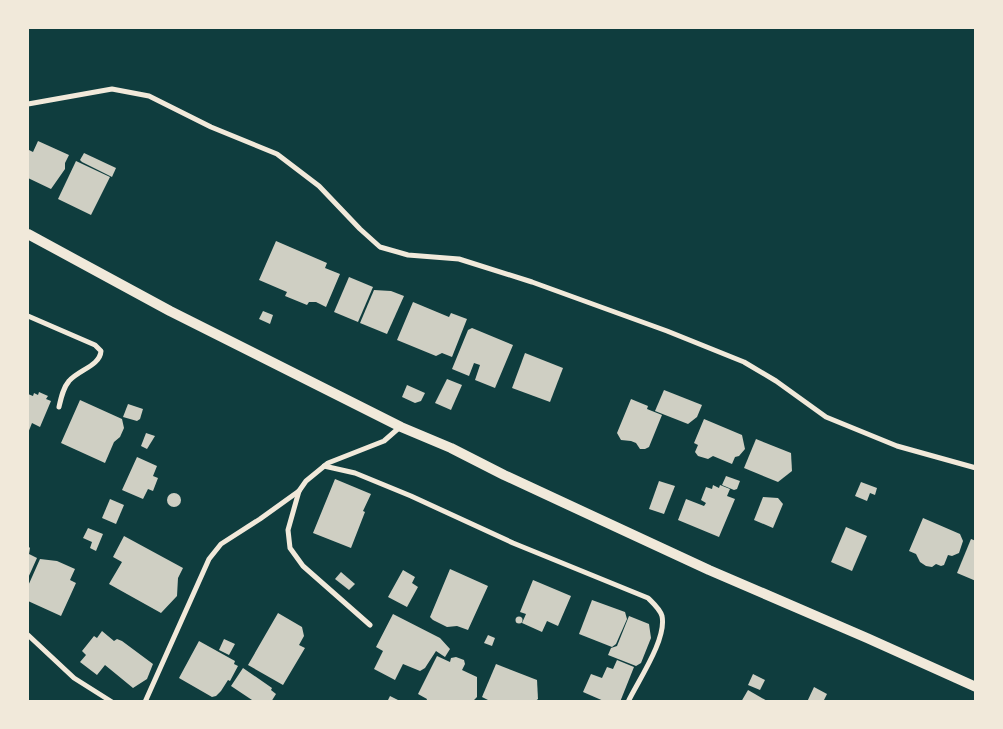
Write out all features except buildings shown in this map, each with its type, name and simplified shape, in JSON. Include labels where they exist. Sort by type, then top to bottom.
[{"type":"main road","points":[[28,234],[170,311],[400,427],[451,448],[504,475],[700,566],[976,687]]},
{"type":"street","points":[[28,104],[112,88],[149,96],[211,127],[277,154],[319,186],[380,247],[408,255],[460,259],[532,282],[649,325],[744,362],[776,381],[826,417],[897,446],[976,468]]},
{"type":"street","points":[[28,316],[95,345],[101,351],[99,359],[70,380],[63,392],[59,407]]},
{"type":"street","points":[[370,625],[303,566],[290,548],[288,530],[299,491],[306,481],[324,466],[384,442],[400,427]]},
{"type":"street","points":[[324,466],[355,473],[411,496],[512,543],[648,598],[657,607],[662,617],[660,641],[630,700]]},
{"type":"street","points":[[145,702],[209,559],[221,544],[299,491]]},
{"type":"street","points":[[28,635],[74,678],[112,702]]}]
